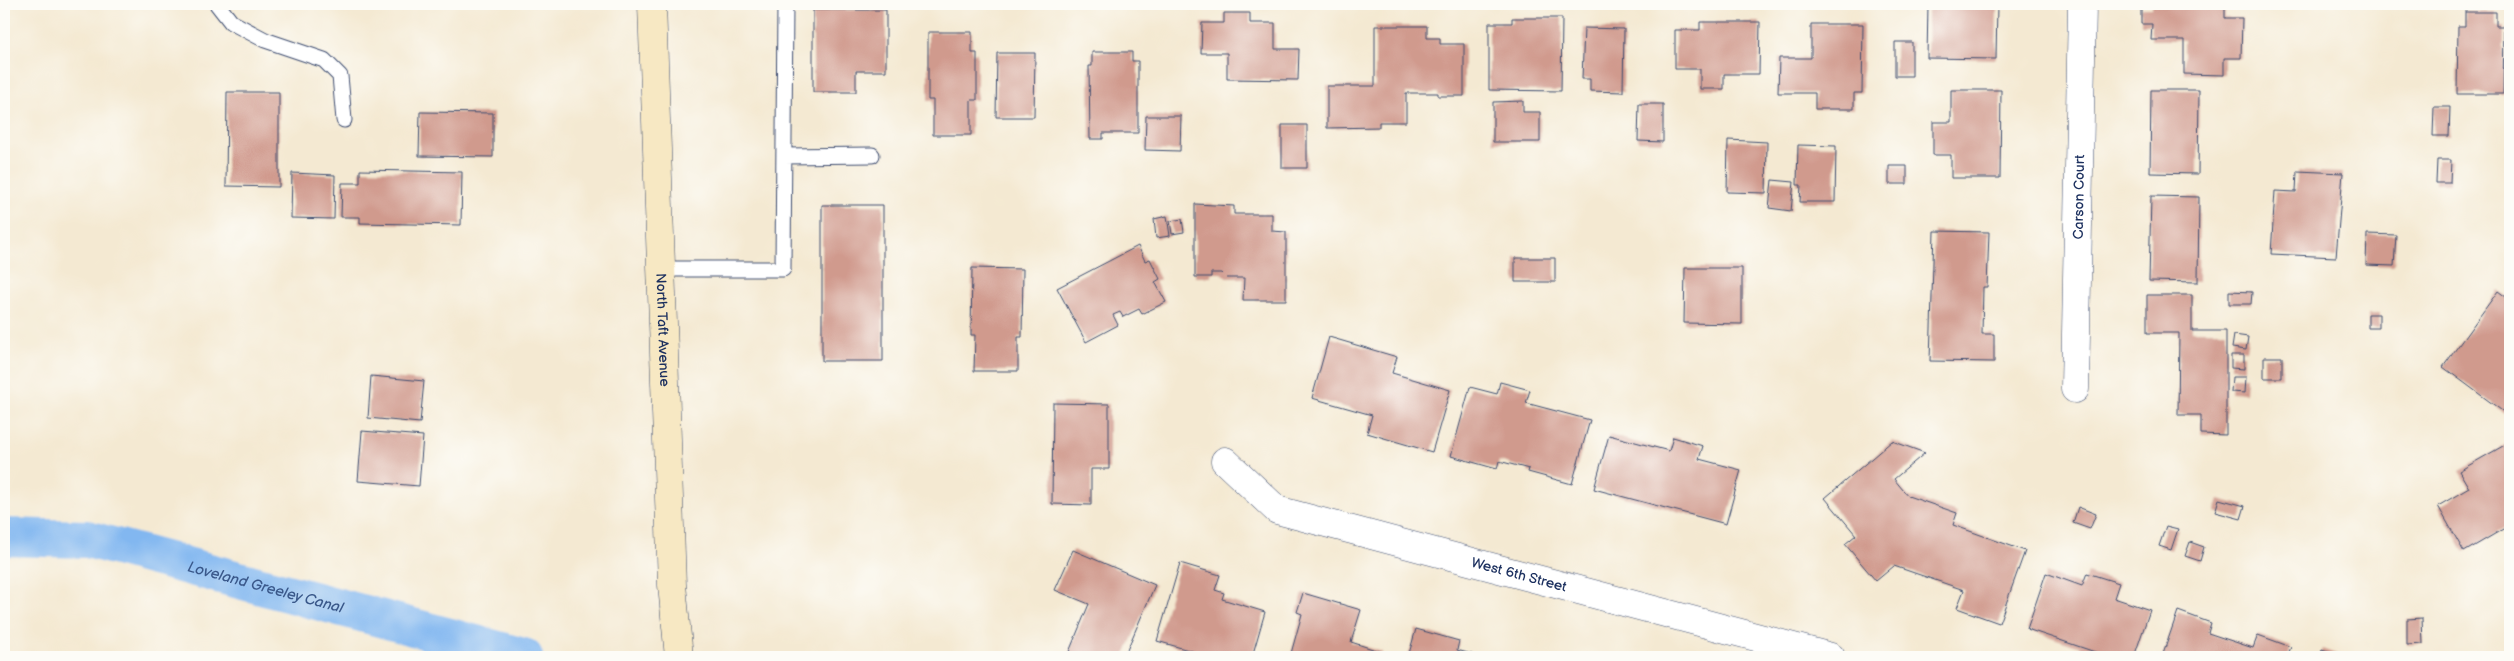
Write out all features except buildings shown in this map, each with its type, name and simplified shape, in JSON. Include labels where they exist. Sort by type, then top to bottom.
[{"type":"main road","name":"North Taft Avenue","points":[[652,4],[672,585],[679,657]]},
{"type":"street","name":"Carson Court","points":[[2075,389],[2082,4]]},
{"type":"street","name":"West 6th Street","points":[[1225,462],[1278,510],[1831,657]]},
{"type":"lane","points":[[217,4],[231,22],[265,40],[324,60],[340,76],[344,120]]},
{"type":"lane","points":[[661,269],[783,269],[785,4]]},
{"type":"lane","points":[[784,156],[872,155]]},
{"type":"waterway","name":"Loveland Greeley Canal","points":[[4,537],[87,539],[524,657]]}]
